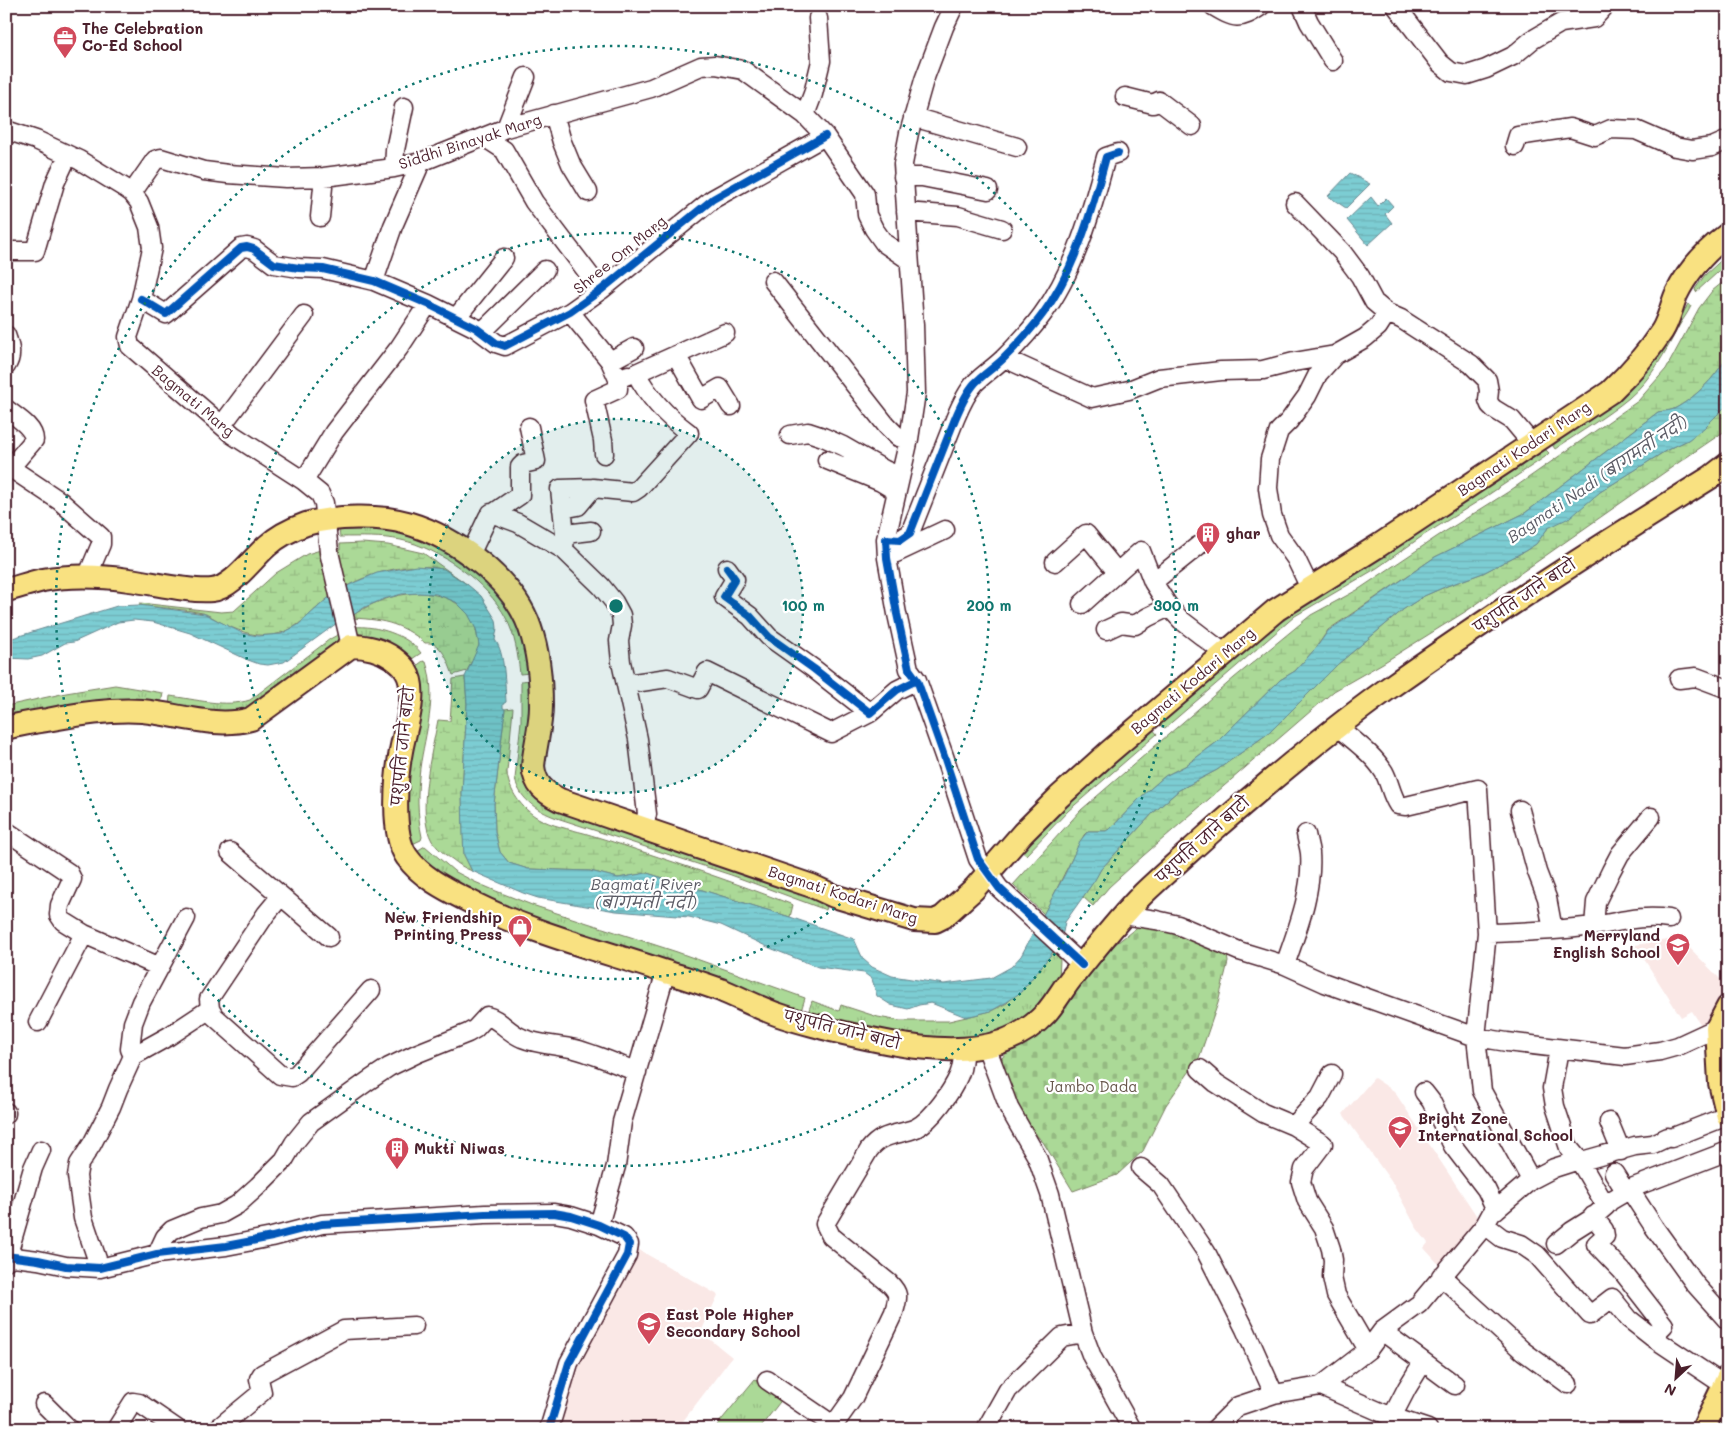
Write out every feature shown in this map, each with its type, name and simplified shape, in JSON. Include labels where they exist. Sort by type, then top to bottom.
[{"type":"main road","name":"Bagmati Kodari Marg","points":[[6,590],[43,580],[87,576],[213,590],[231,581],[279,537],[307,524],[327,520],[371,518],[406,523],[438,536],[470,555],[485,567],[512,595],[521,609],[530,628],[536,653],[541,699],[533,766],[540,788],[560,800],[643,830],[812,886],[834,896],[904,917],[925,922],[935,921],[994,881],[1023,833],[1059,797],[1276,610],[1344,568],[1610,392],[1631,372],[1648,351],[1663,328],[1677,294],[1698,262],[1728,234]]},
{"type":"main road","name":"पशुपति जाने बाटो","points":[[351,646],[372,648],[383,652],[406,670],[410,680],[409,712],[397,783],[399,836],[405,855],[409,860],[442,886],[494,913],[530,927],[714,988],[801,1022],[851,1035],[906,1046],[936,1049],[986,1046],[1020,1033],[1048,1012],[1068,982],[1074,958],[1123,916],[1155,882],[1247,801],[1338,727],[1385,691],[1556,575],[1711,477],[1728,464]]},
{"type":"main road","points":[[8,731],[66,716],[119,710],[151,712],[209,722],[238,723],[251,719],[351,646]]},
{"type":"main road","points":[[1727,1111],[1720,1083],[1717,1028],[1728,1006]]},
{"type":"main road","points":[[1703,1429],[1726,1381]]},
{"type":"street","points":[[954,6],[924,80],[913,117],[903,164],[902,177],[906,212],[916,393],[909,440],[886,540],[887,558],[909,669],[917,680],[948,765],[978,859],[994,881],[1074,958]]},
{"type":"street","points":[[1213,6],[1230,16],[1240,17],[1249,14],[1261,6]]},
{"type":"street","points":[[1302,6],[1309,22],[1333,60]]},
{"type":"street","points":[[1396,6],[1440,63],[1451,72],[1467,75],[1486,69],[1512,56],[1532,40],[1561,23],[1594,18],[1605,6]]},
{"type":"street","points":[[805,115],[813,94],[821,61],[818,18]]},
{"type":"street","name":"Siddhi Binayak Marg","points":[[132,193],[155,160],[161,158],[204,171],[286,178],[324,177],[394,168],[421,162],[506,128],[651,88],[700,66],[715,64],[743,70],[805,115],[825,136],[865,194],[867,215],[884,244],[908,260]]},
{"type":"street","points":[[506,128],[526,77]]},
{"type":"street","points":[[1125,97],[1153,104],[1159,101],[1192,126]]},
{"type":"street","points":[[394,168],[395,150],[404,107]]},
{"type":"street","points":[[554,114],[571,164],[588,192]]},
{"type":"street","points":[[913,117],[1017,147]]},
{"type":"street","points":[[1515,146],[1518,136],[1570,128],[1595,136],[1611,129],[1636,130],[1675,147],[1692,150],[1712,147],[1728,140]]},
{"type":"street","points":[[6,130],[36,140],[68,155],[132,193]]},
{"type":"street","name":"Shree Om Marg","points":[[141,299],[166,314],[241,248],[247,247],[254,249],[274,264],[323,269],[374,281],[428,304],[482,332],[496,343],[505,346],[570,312],[601,290],[713,199],[825,136]]},
{"type":"street","points":[[484,137],[504,150],[534,202],[601,290]]},
{"type":"street","points":[[886,540],[900,540],[910,533],[962,402],[974,383],[1004,358],[1040,317],[1054,297],[1066,276],[1082,234],[1099,186],[1106,158],[1118,154]]},
{"type":"street","points":[[6,251],[35,251],[55,183],[68,155]]},
{"type":"street","points":[[374,281],[393,226],[421,162]]},
{"type":"street","points":[[320,217],[324,177]]},
{"type":"street","points":[[902,177],[922,177],[988,190]]},
{"type":"street","name":"Bagmati Marg","points":[[132,193],[139,202],[149,227],[152,248],[141,299],[128,337],[130,346],[233,436],[304,481],[320,494],[324,503],[327,520],[329,552],[351,646]]},
{"type":"street","points":[[1296,203],[1342,252],[1360,276],[1374,302],[1387,313],[1401,319],[1471,364],[1487,380],[1490,405],[1512,420],[1532,444]]},
{"type":"street","points":[[906,212],[958,216],[1002,229]]},
{"type":"street","points":[[456,318],[504,258]]},
{"type":"street","points":[[482,332],[545,270]]},
{"type":"street","points":[[773,281],[886,425],[898,438],[909,440]]},
{"type":"street","points":[[304,481],[334,432],[399,348],[428,304]]},
{"type":"street","points":[[570,312],[610,361],[618,379],[618,389],[594,400],[603,440],[604,454]]},
{"type":"street","points":[[1310,588],[1296,559],[1279,535],[1272,515],[1268,488],[1270,458],[1279,432],[1307,396],[1318,374],[1335,355],[1365,338],[1378,327],[1387,313]]},
{"type":"street","points":[[222,425],[304,315]]},
{"type":"street","points":[[618,379],[726,333]]},
{"type":"street","points":[[6,335],[10,346],[11,360],[6,366]]},
{"type":"street","points":[[610,361],[634,348]]},
{"type":"street","points":[[676,355],[701,399],[720,388],[731,406]]},
{"type":"street","points":[[1004,358],[1092,398],[1130,390],[1159,378],[1221,371],[1264,370],[1294,362],[1335,355]]},
{"type":"street","points":[[564,542],[562,509],[578,506],[593,488],[633,492],[639,488],[689,433],[676,423],[646,393],[636,372]]},
{"type":"street","points":[[6,409],[34,434],[34,440],[8,467],[60,502],[101,537],[101,544],[87,576]]},
{"type":"street","points":[[470,555],[491,513],[520,495],[520,467],[523,464],[536,461],[529,427]]},
{"type":"street","points":[[790,435],[808,432],[843,446],[885,470],[898,484]]},
{"type":"street","points":[[827,460],[881,482],[898,484]]},
{"type":"street","points":[[491,513],[564,542],[614,602],[622,625],[619,641],[621,662],[638,739],[647,814],[643,830]]},
{"type":"street","points":[[887,558],[945,530]]},
{"type":"street","points":[[564,542],[591,531]]},
{"type":"street","points":[[1055,562],[1086,534],[1117,572]]},
{"type":"street","points":[[1153,582],[1198,546]]},
{"type":"street","points":[[1082,604],[1141,551],[1153,582],[1170,607],[1181,620],[1224,653]]},
{"type":"street","points":[[727,568],[735,579],[724,597],[750,616],[769,636],[870,713]]},
{"type":"street","points":[[1106,630],[1121,623],[1135,626],[1148,617],[1170,607]]},
{"type":"street","points":[[627,684],[668,678],[698,689],[707,672],[831,733],[870,713],[897,690],[917,680]]},
{"type":"street","points":[[1679,679],[1696,677],[1728,689]]},
{"type":"street","points":[[1338,727],[1369,754],[1384,772],[1393,798],[1398,805],[1406,806],[1478,789],[1487,933],[1476,1037],[1482,1091],[1531,1180]]},
{"type":"street","points":[[1520,810],[1537,872],[1548,898],[1553,930]]},
{"type":"street","points":[[1594,926],[1596,902],[1615,862],[1651,817]]},
{"type":"street","points":[[6,831],[69,873],[72,880],[60,905],[59,915],[64,921],[84,934],[160,967]]},
{"type":"street","points":[[1285,965],[1298,927],[1308,885],[1310,852],[1306,834]]},
{"type":"street","points":[[230,852],[329,937]]},
{"type":"street","points":[[281,896],[266,914],[209,999],[210,1009],[214,1016],[280,1075],[292,1077],[298,1073],[371,990]]},
{"type":"street","points":[[1123,916],[1178,925],[1239,951],[1285,965],[1325,983],[1476,1037],[1558,1049],[1607,1052],[1625,1056],[1660,1051],[1678,1046],[1717,1028]]},
{"type":"street","points":[[1487,933],[1594,926],[1639,917],[1669,919]]},
{"type":"street","points":[[133,1056],[130,1049],[133,1023],[141,1002],[186,918]]},
{"type":"street","points":[[38,1022],[84,934]]},
{"type":"street","points":[[599,1225],[616,1166],[622,1122],[666,972]]},
{"type":"street","points":[[100,1268],[83,1218],[77,1176],[79,1164],[92,1144],[111,1107],[133,1056],[210,1009]]},
{"type":"street","points":[[157,1254],[165,1237],[172,1230],[201,1218],[221,1214],[237,1205],[284,1160],[294,1143],[312,1122],[361,1086],[396,1064],[439,1044],[468,1034],[487,1016],[492,1017],[510,1033],[522,1038],[537,1043],[575,1049],[637,1072]]},
{"type":"street","points":[[986,1046],[1009,1108],[1037,1157],[1050,1194],[1083,1332],[1092,1357],[1132,1429]]},
{"type":"street","points":[[767,1380],[832,1427],[853,1398],[894,1312],[898,1298],[896,1290],[831,1236],[825,1224],[869,1150],[876,1142],[892,1134],[907,1132],[930,1118],[959,1073],[963,1061],[963,1048]]},
{"type":"street","points":[[1558,1049],[1552,1088],[1555,1106],[1569,1148],[1579,1160],[1600,1211],[1605,1236],[1596,1244],[1622,1271],[1664,1325],[1652,1337]]},
{"type":"street","points":[[1200,1068],[1216,1083],[1263,1113],[1294,1126],[1323,1144],[1304,1169],[1301,1182],[1307,1201],[1324,1228],[1331,1249],[1333,1260],[1332,1277],[1336,1295],[1368,1350]]},
{"type":"street","points":[[1294,1126],[1320,1097],[1332,1074]]},
{"type":"street","points":[[1424,1092],[1431,1101],[1453,1146],[1486,1189],[1496,1210]]},
{"type":"street","points":[[1215,1429],[1238,1406],[1274,1394],[1321,1386],[1368,1350],[1382,1331],[1419,1304],[1486,1225],[1491,1214],[1531,1180],[1549,1170],[1579,1160],[1582,1161],[1636,1146],[1653,1144],[1668,1137],[1671,1138],[1727,1111]]},
{"type":"street","points":[[1609,1122],[1621,1151]]},
{"type":"street","points":[[41,1150],[33,1168],[7,1258],[38,1260],[66,1266],[100,1268],[157,1254],[226,1246],[272,1238],[322,1224],[485,1214],[554,1213],[599,1225],[624,1237],[629,1244],[627,1255],[569,1363],[549,1429]]},
{"type":"street","points":[[1556,1244],[1600,1211],[1610,1201],[1628,1191],[1728,1151]]},
{"type":"street","points":[[1141,1168],[1161,1185],[1206,1252],[1245,1329],[1274,1394]]},
{"type":"street","points":[[1614,1173],[1695,1284],[1728,1321]]},
{"type":"street","points":[[1486,1225],[1502,1238],[1521,1244],[1537,1255],[1590,1315],[1612,1298],[1629,1319],[1652,1337],[1726,1381]]},
{"type":"street","points":[[1441,1276],[1523,1351],[1568,1384]]},
{"type":"street","points":[[218,1429],[262,1392],[259,1379],[262,1374],[344,1330],[414,1326]]},
{"type":"street","points":[[1382,1331],[1455,1385]]},
{"type":"street","points":[[986,1429],[1008,1390],[1062,1337],[1083,1332]]},
{"type":"street","points":[[1392,1417],[1406,1388],[1423,1362]]},
{"type":"street","points":[[1321,1386],[1392,1417],[1428,1429]]},
{"type":"street","points":[[116,1429],[133,1402],[139,1403],[177,1429]]},
{"type":"street","points":[[44,1404],[69,1429]]},
{"type":"shaded area","name":"Merryland English School","points":[[1680,938],[1728,987],[1728,993],[1704,1030],[1692,1011],[1681,1017],[1635,945]]},
{"type":"shaded area","name":"Bright Zone International School","points":[[1374,1078],[1394,1091],[1480,1221],[1443,1269],[1424,1248],[1428,1243],[1416,1227],[1393,1184],[1343,1114]]},
{"type":"shaded area","name":"East Pole Higher Secondary School","points":[[634,1247],[718,1295],[701,1332],[732,1357],[677,1429],[546,1429]]},
{"type":"green space","points":[[1728,254],[1728,263],[1696,292],[1695,289],[1705,275]]},
{"type":"green space","points":[[1728,278],[1728,352],[1713,377],[1690,399],[1674,409],[1658,412],[1525,513],[1435,557],[1328,630],[1316,648],[1295,671],[1280,680],[1217,742],[1185,766],[1165,776],[1141,797],[1111,828],[1106,831],[1088,831],[1084,835],[1044,914],[1013,885],[1081,810],[1234,678],[1311,615],[1359,589],[1508,492],[1638,401],[1666,369],[1699,308],[1712,291]]},
{"type":"green space","points":[[1688,304],[1691,306],[1690,309],[1645,382],[1611,412],[1555,449],[1551,443],[1669,339]]},
{"type":"green space","points":[[1728,404],[1728,429],[1468,610],[1334,691],[1143,856],[1109,887],[1093,906],[1083,897],[1101,869],[1153,813],[1179,790],[1217,770],[1270,732],[1338,664],[1404,609],[1424,596],[1483,573],[1525,551],[1536,544],[1548,528],[1600,492],[1667,450],[1688,440]]},
{"type":"green space","points":[[1544,448],[1549,453],[1545,457],[1424,535],[1377,568],[1295,616],[1165,728],[1158,724],[1281,618]]},
{"type":"green space","points":[[339,530],[380,530],[404,533],[434,545],[466,564],[493,588],[513,614],[522,636],[530,673],[520,674],[512,631],[498,605],[475,580],[461,569],[416,544],[386,538],[340,537]]},
{"type":"green space","points":[[340,544],[388,545],[423,553],[468,585],[442,569],[428,567],[397,568],[352,583],[327,599],[295,626],[271,635],[257,635],[244,632],[203,613],[139,605],[140,603],[221,612],[234,611],[276,573],[307,554],[324,549],[327,555],[340,550]]},
{"type":"green space","points":[[419,593],[448,599],[464,609],[470,616],[479,646],[467,671],[453,675],[444,653],[436,645],[425,643],[407,630],[380,621],[349,618],[382,600],[400,595]]},
{"type":"green space","points":[[354,627],[391,632],[408,641],[421,653],[409,661],[358,640]]},
{"type":"green space","points":[[343,632],[345,641],[251,709],[227,713],[169,706],[170,696],[220,703],[250,700],[330,639]]},
{"type":"green space","points":[[423,661],[426,662],[429,675],[431,702],[418,786],[418,811],[422,837],[421,840],[410,845],[405,797],[415,667]]},
{"type":"green space","points":[[465,677],[467,704],[462,793],[464,855],[472,871],[461,866],[434,844],[427,829],[425,815],[429,765],[438,720],[450,721],[453,679]]},
{"type":"green space","points":[[530,680],[529,788],[537,798],[828,903],[826,910],[731,875],[553,816],[532,805],[521,794],[515,779],[521,721],[521,681]]},
{"type":"green space","points":[[115,685],[163,693],[161,704],[6,719],[6,706]]},
{"type":"green space","points":[[513,708],[508,779],[513,792],[521,804],[532,814],[543,821],[659,857],[793,905],[790,917],[647,873],[618,878],[590,871],[528,869],[509,863],[500,852],[495,832],[494,804],[505,709]]},
{"type":"green space","points":[[1151,727],[1157,734],[1068,811],[1026,855],[1020,850],[1040,829]]},
{"type":"green space","points":[[425,846],[454,871],[496,891],[532,905],[677,952],[805,998],[800,1014],[518,914],[436,872],[415,852]]},
{"type":"green space","name":"Jambo Dada","points":[[1156,924],[1227,955],[1228,962],[1218,1003],[1199,1058],[1166,1105],[1143,1151],[1117,1175],[1073,1191],[1043,1142],[1023,1121],[1002,1064],[1002,1058],[1005,1054],[1031,1041],[1045,1031],[1109,949],[1140,925]]},
{"type":"green space","points":[[1053,952],[1060,959],[1059,980],[1047,998],[1027,1018],[1000,1034],[935,1040],[807,1016],[812,1001],[839,1011],[841,1005],[878,1017],[900,1021],[949,1021],[991,1011],[1007,1003]]},
{"type":"green space","points":[[755,1379],[783,1398],[759,1429],[714,1429]]},
{"type":"green space","points":[[1728,1385],[1728,1429],[1722,1429],[1715,1422]]},
{"type":"water","points":[[1350,173],[1370,184],[1346,208],[1328,196]]},
{"type":"water","points":[[1371,197],[1378,206],[1386,198],[1393,206],[1385,214],[1392,223],[1368,245],[1347,220]]},
{"type":"water","name":"Bagmati River (बागमती नदी)","points":[[1728,352],[1728,404],[1704,428],[1688,440],[1667,450],[1600,492],[1571,517],[1548,528],[1536,544],[1525,551],[1483,573],[1424,596],[1404,609],[1338,664],[1270,732],[1217,770],[1179,790],[1153,813],[1101,869],[1065,922],[1063,932],[1053,952],[1021,992],[991,1011],[966,1017],[931,1003],[908,1009],[891,1005],[877,996],[872,979],[864,973],[818,967],[770,948],[721,925],[689,917],[616,911],[538,898],[472,871],[464,855],[463,836],[462,793],[467,704],[465,677],[479,645],[476,629],[468,614],[456,602],[436,594],[402,594],[365,607],[349,618],[337,623],[284,662],[268,665],[248,660],[190,633],[153,622],[134,620],[118,622],[74,642],[65,643],[42,656],[28,659],[6,658],[6,640],[117,606],[139,605],[205,614],[242,633],[258,636],[281,634],[298,625],[327,599],[351,584],[377,573],[416,566],[444,569],[481,596],[496,620],[495,640],[503,661],[506,702],[503,704],[505,709],[494,804],[495,832],[500,852],[509,863],[528,869],[590,871],[618,878],[647,873],[790,917],[854,939],[863,959],[872,967],[892,976],[944,984],[991,978],[1011,967],[1021,956],[1065,874],[1080,841],[1088,831],[1106,831],[1111,828],[1141,797],[1165,776],[1185,766],[1217,742],[1280,680],[1295,671],[1316,648],[1328,631],[1435,557],[1525,513],[1658,412],[1672,410],[1682,405],[1713,377]]},
{"type":"cycle path","points":[[141,299],[166,314],[241,248],[247,247],[254,249],[274,264],[323,269],[374,281],[428,304],[476,328],[496,343],[505,346],[570,312],[601,290],[713,199],[825,136]]},
{"type":"cycle path","points":[[1082,965],[999,888],[978,859],[917,680],[909,669],[887,558],[886,539],[900,540],[910,533],[955,419],[969,391],[975,383],[1001,361],[1024,337],[1054,298],[1081,239],[1106,157],[1118,153]]},
{"type":"cycle path","points":[[727,568],[735,579],[724,597],[750,616],[769,637],[870,713],[897,690],[917,680]]},
{"type":"cycle path","points":[[6,1256],[66,1266],[100,1268],[157,1254],[226,1246],[272,1237],[322,1224],[485,1214],[554,1213],[571,1216],[599,1225],[624,1237],[629,1244],[627,1255],[569,1363],[549,1429]]},
{"type":"place","name":"The Celebration Co-Ed School","points":[[65,59]]},
{"type":"place","name":"ghar","points":[[1208,555]]},
{"type":"place","name":"New Friendship Printing Press","points":[[520,948]]},
{"type":"place","name":"Merryland English School","points":[[1678,966]]},
{"type":"place","name":"Bright Zone International School","points":[[1400,1149]]},
{"type":"place","name":"Mukti Niwas","points":[[397,1170]]},
{"type":"place","name":"East Pole Higher Secondary School","points":[[649,1345]]},
{"type":"water label","name":"Bagmati Nadi (बागमती नदी)","points":[[1597,479]]}]
